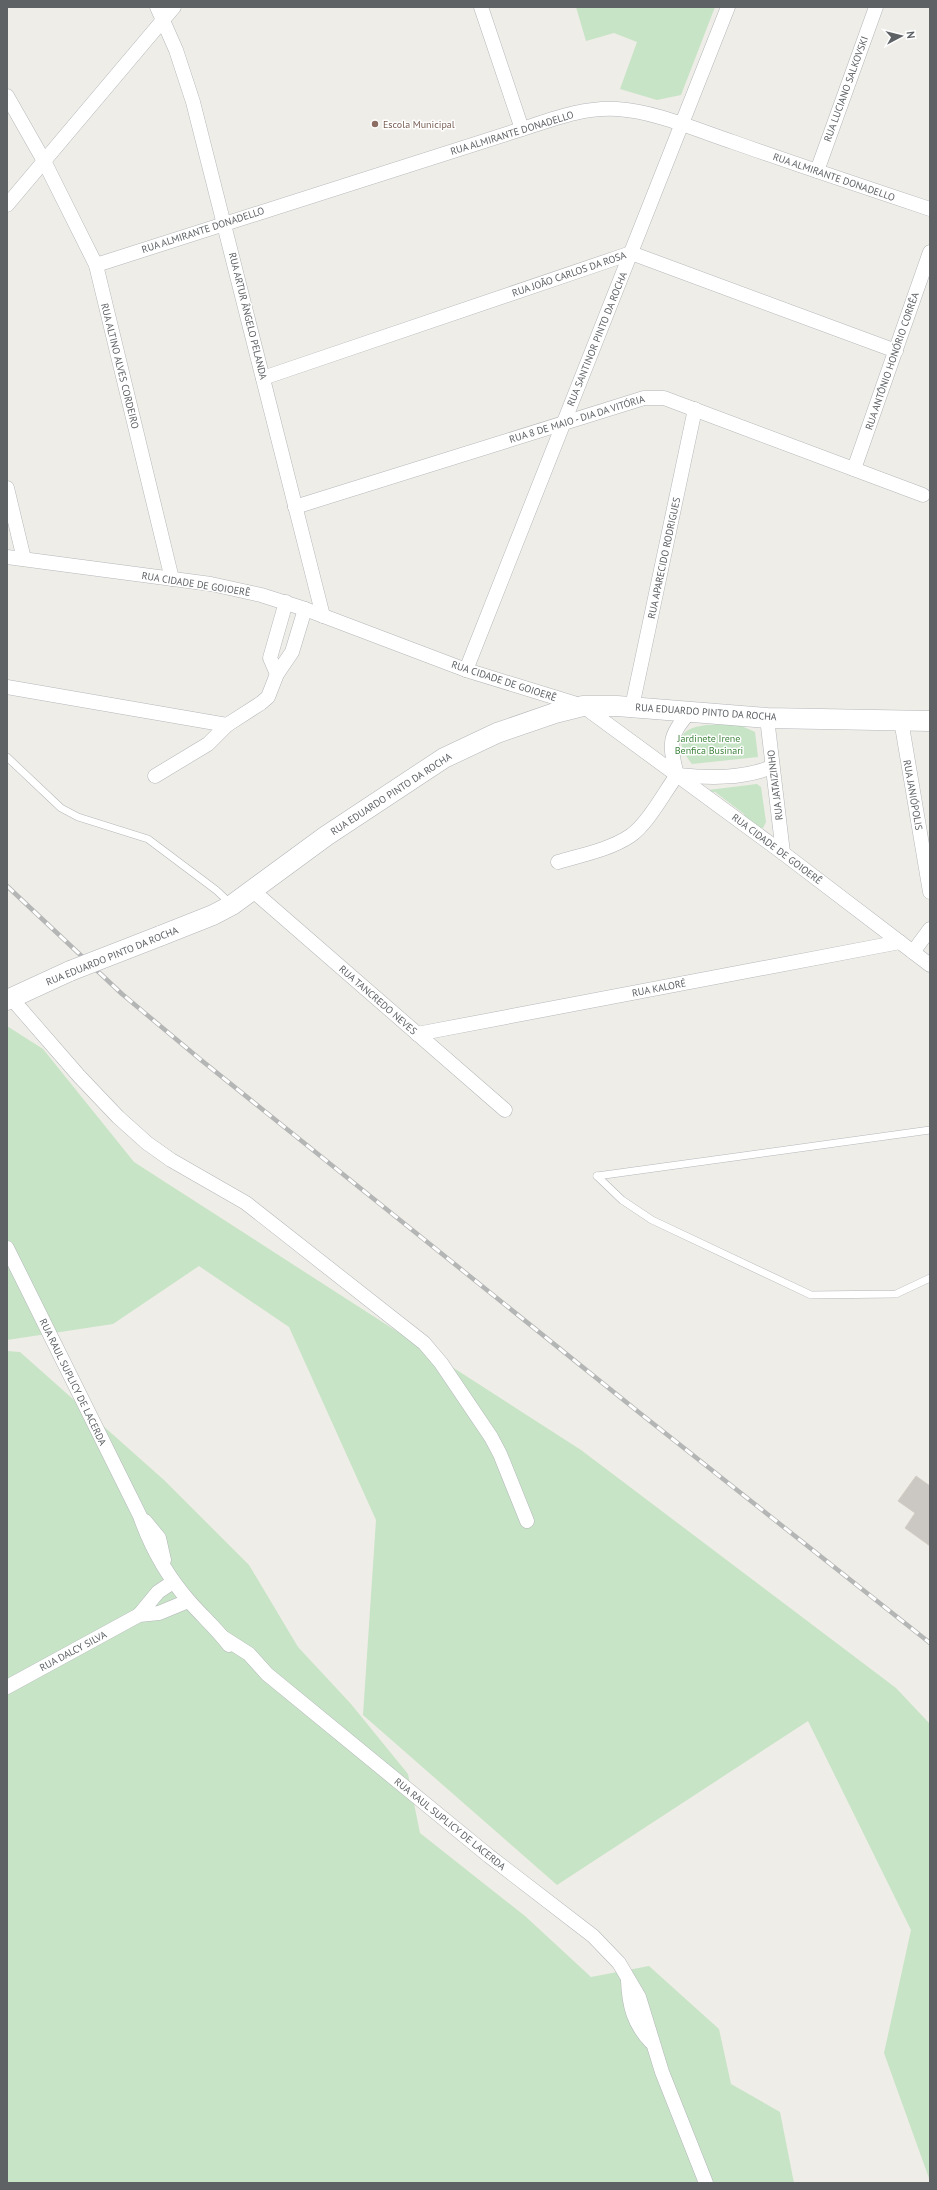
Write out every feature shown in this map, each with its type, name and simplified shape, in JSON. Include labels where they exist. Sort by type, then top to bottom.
[{"type":"main road","name":"RUA EDUARDO PINTO DA ROCHA","points":[[9,998],[70,971],[213,915],[232,905],[326,836],[444,758],[512,727],[555,712],[582,706],[632,707],[767,718],[930,721]]},
{"type":"street","name":"RUA ARTUR ÂNGELO PELANDA","points":[[157,7],[187,78],[323,616]]},
{"type":"street","points":[[7,205],[174,7]]},
{"type":"street","points":[[481,7],[522,129]]},
{"type":"street","name":"RUA SANTINOR PINTO DA ROCHA","points":[[466,670],[728,7]]},
{"type":"street","name":"RUA LUCIANO SALKOVSKI","points":[[817,171],[876,7]]},
{"type":"street","name":"RUA ALTINO ALVES CORDEIRO","points":[[7,96],[44,161],[96,265],[172,579]]},
{"type":"street","name":"RUA ALMIRANTE DONADELLO","points":[[96,265],[572,113],[594,109],[618,109],[640,113],[682,125],[930,210]]},
{"type":"street","name":"RUA ANTÔNIO HONÓRIO CORRÊA","points":[[854,469],[930,252]]},
{"type":"street","name":"RUA JOÃO CARLOS DA ROSA","points":[[263,378],[631,253],[896,351]]},
{"type":"street","name":"RUA 8 DE MAIO - DIA DA VITÓRIA","points":[[295,507],[564,422],[649,397],[664,398],[923,494]]},
{"type":"street","name":"RUA APARECIDO RODRIGUES","points":[[632,707],[695,409]]},
{"type":"street","points":[[7,488],[24,559]]},
{"type":"street","name":"RUA CIDADE DE GOIOERÊ","points":[[7,557],[236,589],[286,602],[466,670],[582,706],[783,853],[930,964]]},
{"type":"street","points":[[277,674],[270,658],[286,602]]},
{"type":"street","points":[[155,776],[208,744],[227,725],[268,697],[277,674],[292,652],[305,609]]},
{"type":"street","points":[[7,687],[227,725]]},
{"type":"street","points":[[558,862],[618,842],[631,836],[641,826],[676,775],[671,753],[672,736],[678,725],[690,712]]},
{"type":"street","name":"RUA JATAIZINHO","points":[[767,718],[783,853]]},
{"type":"street","name":"RUA JANIÓPOLIS","points":[[901,720],[930,892]]},
{"type":"street","points":[[676,775],[727,778],[747,775],[772,767]]},
{"type":"street","name":"RUA TANCREDO NEVES","points":[[252,890],[505,1110]]},
{"type":"street","points":[[914,952],[930,929]]},
{"type":"street","name":"RUA KALORÉ","points":[[418,1034],[900,942]]},
{"type":"street","points":[[9,998],[118,1117],[147,1143],[171,1160],[246,1203],[424,1343],[441,1363],[491,1437],[500,1454],[527,1521]]},
{"type":"street","name":"RUA RAUL SUPLICY DE LACERDA","points":[[7,1248],[140,1516],[160,1538],[164,1564],[173,1582],[224,1638],[249,1654],[267,1674],[495,1861],[593,1936],[619,1963],[628,1978],[632,2011],[637,2025],[654,2045],[706,2183]]},
{"type":"street","name":"RUA DALCY SILVA","points":[[7,1687],[139,1615],[158,1592],[173,1582]]},
{"type":"street","name":"RUA DALCY SILVA","points":[[139,1615],[159,1613],[188,1600]]},
{"type":"lane","points":[[7,757],[61,808],[78,817],[148,839],[216,890],[232,905]]},
{"type":"lane","points":[[930,1130],[597,1176],[622,1200],[652,1220],[811,1295],[896,1294],[930,1278]]},
{"type":"green space","points":[[576,7],[715,7],[681,95],[657,100],[620,89],[637,42],[614,33],[586,41]]},
{"type":"green space","name":"Jardinete Irene Benfica Businari","points":[[737,724],[755,732],[758,757],[692,764],[683,750],[681,740],[685,733],[692,728],[702,726]]},
{"type":"green space","points":[[757,784],[761,787],[766,822],[763,828],[760,829],[746,820],[744,814],[715,792],[710,792],[708,790]]},
{"type":"green space","points":[[7,1026],[43,1049],[134,1162],[581,1450],[896,1688],[930,1724],[930,2181],[884,2053],[911,1930],[808,1721],[557,1885],[363,1715],[376,1520],[289,1327],[199,1266],[113,1324],[7,1340]]},
{"type":"green space","points":[[7,1351],[20,1352],[164,1480],[249,1565],[298,1647],[351,1704],[408,1774],[420,1833],[525,1916],[591,1977],[649,1966],[719,2029],[731,2084],[780,2112],[794,2183],[7,2183]]},
{"type":"building","points":[[916,1476],[930,1486],[930,1546],[905,1528],[915,1513],[898,1501]]},
{"type":"railway","points":[[7,886],[122,994],[201,1060],[641,1414],[930,1643]]},
{"type":"place","name":"Escola Municipal","points":[[375,124]]}]
